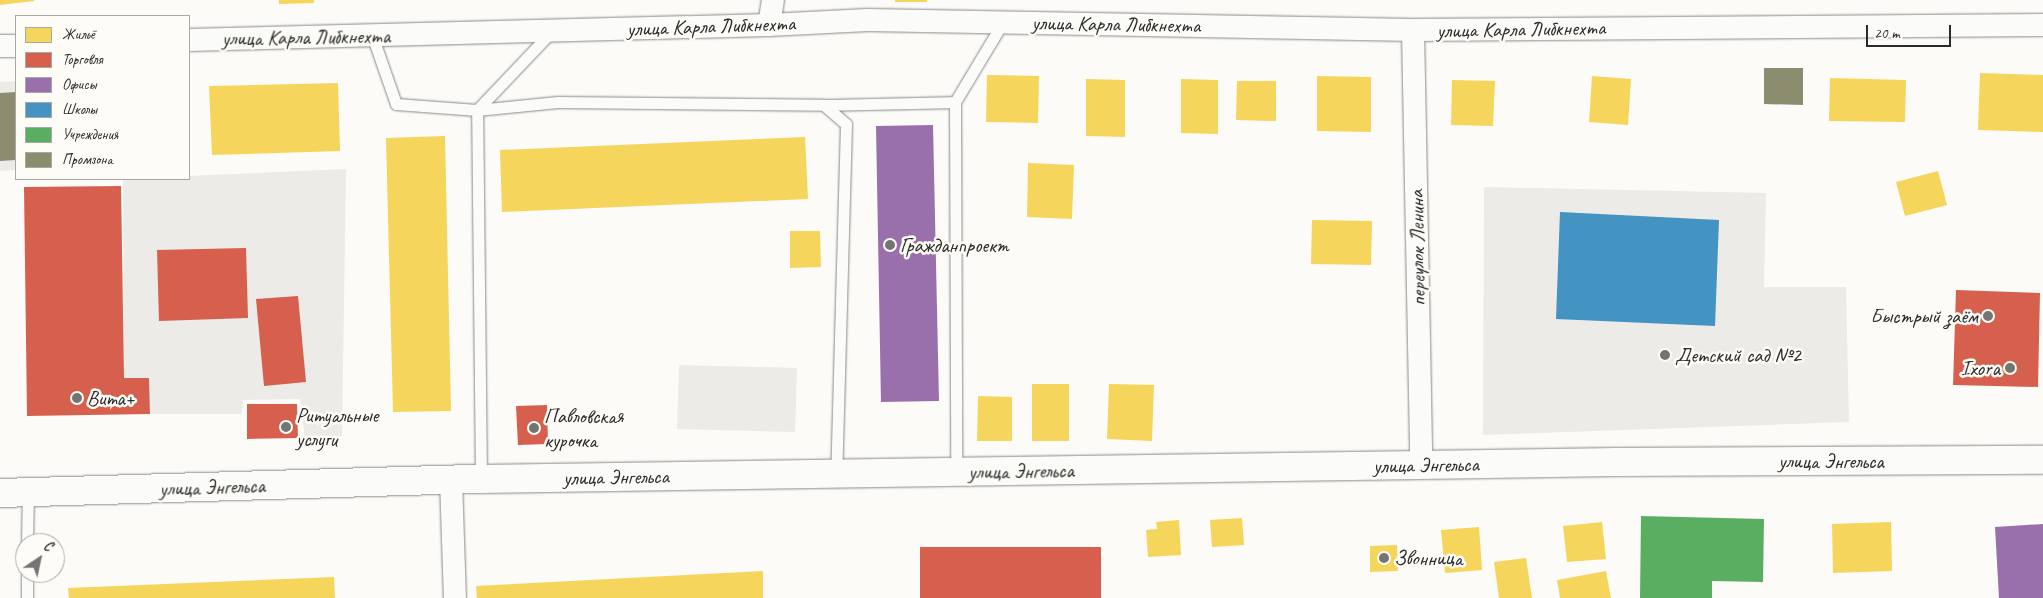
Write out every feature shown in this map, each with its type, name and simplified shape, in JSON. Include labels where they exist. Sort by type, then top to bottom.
[{"type":"main road","name":"улица Энгельса","points":[[0,493],[481,479],[1421,466],[2043,460]]},
{"type":"street","points":[[769,26],[772,0]]},
{"type":"street","name":"улица Карла Либкнехта","points":[[190,40],[769,26],[868,20],[1413,30],[2043,25]]},
{"type":"street","name":"переулок Ленина","points":[[1413,30],[1421,466]]},
{"type":"street","points":[[0,46],[15,46]]},
{"type":"street","points":[[451,480],[455,598]]},
{"type":"lane","points":[[956,472],[955,102],[1003,22]]},
{"type":"lane","points":[[481,479],[477,110],[553,30]]},
{"type":"lane","points":[[372,35],[396,104],[477,110],[558,102],[824,105],[955,102]]},
{"type":"lane","points":[[824,105],[846,124],[836,474]]},
{"type":"lane","points":[[27,533],[28,493]]},
{"type":"lane","points":[[26,598],[27,583]]},
{"type":"shaded area","points":[[15,81],[15,170],[0,171],[0,82]]},
{"type":"shaded area","points":[[346,169],[342,436],[305,440],[300,399],[243,400],[242,414],[150,414],[149,378],[124,378],[123,180],[190,180],[190,176]]},
{"type":"shaded area","name":"Детский сад №2","points":[[1484,187],[1766,193],[1764,287],[1846,287],[1849,422],[1483,435]]},
{"type":"shaded area","points":[[679,365],[797,368],[795,432],[677,429]]},
{"type":"building: Жильё","points":[[0,0],[34,0],[34,1],[0,5]]},
{"type":"building: Жильё","points":[[279,0],[314,0],[314,3],[279,4]]},
{"type":"building: Жильё","points":[[895,0],[927,0],[927,2],[895,2]]},
{"type":"building: Жильё","points":[[1980,73],[2043,75],[2043,132],[1978,130]]},
{"type":"building: Жильё","points":[[987,75],[1039,76],[1038,123],[986,122]]},
{"type":"building: Жильё","points":[[1317,76],[1371,77],[1371,132],[1317,131]]},
{"type":"building: Жильё","points":[[1592,76],[1631,79],[1628,125],[1589,122]]},
{"type":"building: Жильё","points":[[1830,78],[1906,80],[1905,122],[1829,121]]},
{"type":"building: Жильё","points":[[1086,79],[1125,80],[1125,137],[1086,136]]},
{"type":"building: Жильё","points":[[1181,79],[1218,80],[1218,134],[1181,133]]},
{"type":"building: Жильё","points":[[1452,80],[1495,81],[1493,126],[1451,125]]},
{"type":"building: Жильё","points":[[1237,81],[1276,81],[1276,121],[1236,120]]},
{"type":"building: Жильё","points":[[338,83],[340,151],[212,155],[209,86]]},
{"type":"building: Жильё","points":[[445,136],[451,411],[393,412],[386,138]]},
{"type":"building: Жильё","points":[[805,137],[808,199],[502,212],[500,150]]},
{"type":"building: Жильё","points":[[1028,163],[1074,165],[1072,219],[1027,217]]},
{"type":"building: Жильё","points":[[1938,171],[1947,205],[1905,216],[1896,182]]},
{"type":"building: Жильё","points":[[1312,220],[1372,221],[1371,265],[1311,264]]},
{"type":"building: Жильё","points":[[790,231],[820,231],[821,267],[790,268]]},
{"type":"building: Жильё","points":[[1032,384],[1069,384],[1069,441],[1032,441]]},
{"type":"building: Жильё","points":[[1109,384],[1154,385],[1152,441],[1107,439]]},
{"type":"building: Жильё","points":[[978,396],[1012,397],[1012,441],[977,441]]},
{"type":"building: Жильё","points":[[1242,518],[1244,545],[1212,547],[1210,520]]},
{"type":"building: Жильё","points":[[1179,520],[1181,555],[1148,557],[1146,530],[1157,529],[1156,522]]},
{"type":"building: Жильё","points":[[1602,522],[1606,559],[1567,562],[1563,526]]},
{"type":"building: Жильё","points":[[1891,522],[1892,571],[1833,573],[1832,524]]},
{"type":"building: Жильё","points":[[1479,527],[1482,570],[1445,573],[1441,530]]},
{"type":"building: Жильё","name":"Звонница","points":[[1397,545],[1398,571],[1370,572],[1370,546]]},
{"type":"building: Жильё","points":[[1526,558],[1532,598],[1499,598],[1494,562]]},
{"type":"building: Жильё","points":[[763,571],[763,598],[477,598],[476,586]]},
{"type":"building: Жильё","points":[[1606,571],[1611,598],[1560,598],[1557,580]]},
{"type":"building: Жильё","points":[[334,577],[335,598],[69,598],[68,588]]},
{"type":"building: Торговля","points":[[121,186],[124,378],[149,378],[150,414],[27,416],[24,187]]},
{"type":"building: Торговля","points":[[246,248],[248,318],[159,321],[157,250]]},
{"type":"building: Торговля","points":[[1956,290],[2040,293],[2038,387],[1953,385]]},
{"type":"building: Торговля","points":[[298,296],[306,382],[264,386],[256,299]]},
{"type":"building: Торговля","points":[[247,404],[297,404],[298,438],[247,439]]},
{"type":"building: Торговля","points":[[547,405],[548,444],[518,445],[516,406]]},
{"type":"building: Торговля","points":[[920,547],[1101,547],[1101,598],[920,598]]},
{"type":"building: Офисы","points":[[933,125],[939,401],[881,402],[876,126]]},
{"type":"building: Офисы","points":[[2043,524],[2043,598],[1999,598],[1995,527]]},
{"type":"building: Школы","points":[[1560,212],[1719,220],[1715,326],[1556,319]]},
{"type":"building: Учреждения","points":[[1641,516],[1764,519],[1763,582],[1712,581],[1712,598],[1640,598]]},
{"type":"building: Промзона","points":[[1764,68],[1803,68],[1803,105],[1764,104]]},
{"type":"building: Промзона","points":[[15,92],[15,160],[0,161],[0,93]]},
{"type":"place","name":"Гражданпроект","points":[[890,245]]},
{"type":"place","name":"Быстрый заём","points":[[1988,316]]},
{"type":"place","name":"Детский сад №2","points":[[1665,355]]},
{"type":"place","name":"Ixora","points":[[2010,368]]},
{"type":"place","name":"Вита+","points":[[77,398]]},
{"type":"place","name":"Ритуальные услуги","points":[[286,427]]},
{"type":"place","name":"Павловская курочка","points":[[534,428]]},
{"type":"place","name":"Звонница","points":[[1384,558]]}]
